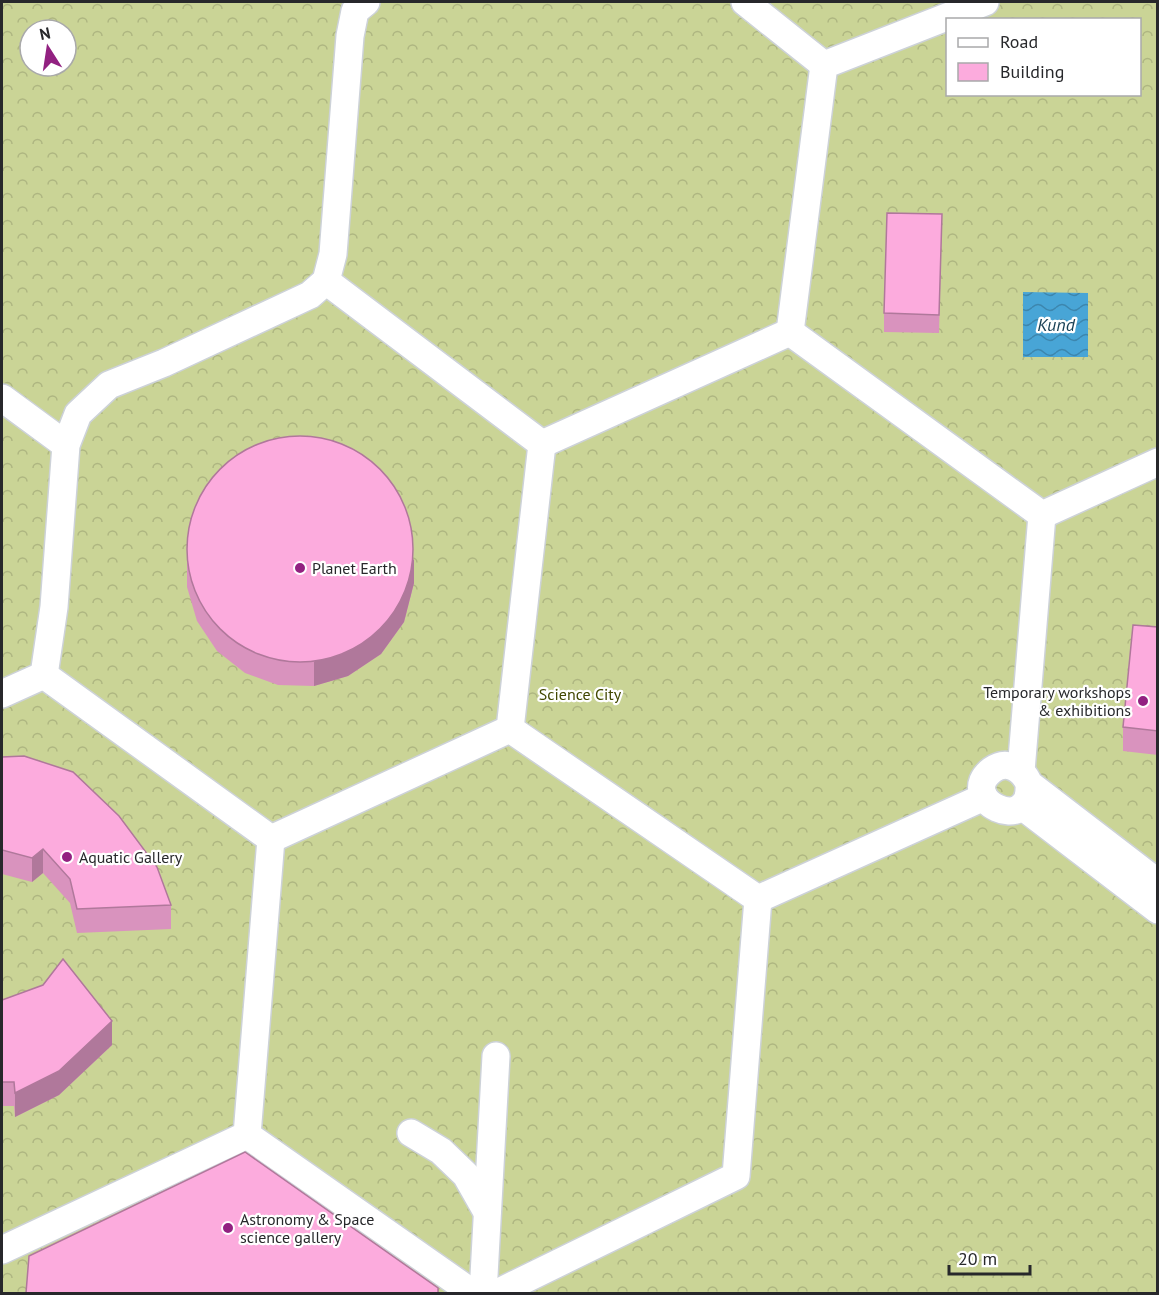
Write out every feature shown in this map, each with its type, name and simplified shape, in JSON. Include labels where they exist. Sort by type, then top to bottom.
[{"type":"lane","points":[[44,675],[54,607],[66,445],[78,414],[109,385],[164,363],[310,295],[326,281],[333,254],[350,36],[355,11],[366,2]]},
{"type":"lane","points":[[745,2],[824,65]]},
{"type":"lane","points":[[824,65],[985,2]]},
{"type":"lane","points":[[790,332],[824,65]]},
{"type":"lane","points":[[326,281],[542,444]]},
{"type":"lane","points":[[542,444],[790,332]]},
{"type":"lane","points":[[790,332],[1042,515]]},
{"type":"lane","points":[[2,398],[66,445]]},
{"type":"lane","points":[[510,729],[542,444]]},
{"type":"lane","points":[[1042,515],[1158,462]]},
{"type":"lane","points":[[1042,515],[1024,787],[1009,812],[994,809],[984,797],[984,782],[993,770],[1007,765],[1024,787],[1158,910]]},
{"type":"lane","points":[[2,694],[44,675]]},
{"type":"lane","points":[[44,675],[272,839]]},
{"type":"lane","points":[[272,839],[510,729]]},
{"type":"lane","points":[[510,729],[758,899]]},
{"type":"lane","points":[[1024,787],[1158,883]]},
{"type":"lane","points":[[758,899],[984,797]]},
{"type":"lane","points":[[247,1135],[272,839]]},
{"type":"lane","points":[[495,1293],[736,1176],[758,899]]},
{"type":"lane","points":[[483,1293],[496,1056]]},
{"type":"lane","points":[[411,1133],[441,1151],[466,1175],[487,1212]]},
{"type":"lane","points":[[2,1250],[247,1135]]},
{"type":"lane","points":[[247,1135],[474,1293]]},
{"type":"green space","name":"Science City","points":[[2,2],[1157,2],[1157,1293],[2,1293]]},
{"type":"water","name":"Kund","points":[[1023,292],[1088,293],[1088,357],[1023,357]]},
{"type":"building","points":[[887,213],[942,214],[939,315],[884,313]]},
{"type":"building","name":"Planet Earth","points":[[300,436],[322,438],[343,445],[363,455],[380,469],[394,486],[404,506],[411,527],[413,549],[411,571],[404,592],[394,612],[380,629],[363,643],[343,653],[322,660],[300,662],[278,660],[257,653],[237,643],[220,629],[206,612],[196,592],[189,571],[187,549],[189,527],[196,506],[206,486],[220,469],[237,455],[257,445],[278,438]]},
{"type":"building","name":"Temporary workshops & exhibitions","points":[[1133,625],[1158,627],[1158,731],[1123,727]]},
{"type":"building","name":"Aquatic Gallery","points":[[24,756],[73,772],[119,816],[157,867],[171,905],[77,909],[70,879],[43,849],[32,858],[2,850],[2,757]]},
{"type":"building","points":[[63,959],[112,1021],[59,1071],[15,1093],[14,1082],[2,1082],[2,1000],[43,985]]},
{"type":"building","name":"Astronomy & Space science gallery","points":[[245,1152],[438,1288],[438,1293],[26,1293],[29,1256]]},
{"type":"place","name":"Planet Earth","points":[[300,568]]},
{"type":"place","name":"Temporary workshops & exhibitions","points":[[1143,701]]},
{"type":"place","name":"Aquatic Gallery","points":[[67,857]]},
{"type":"place","name":"Astronomy & Space science gallery","points":[[228,1228]]}]
